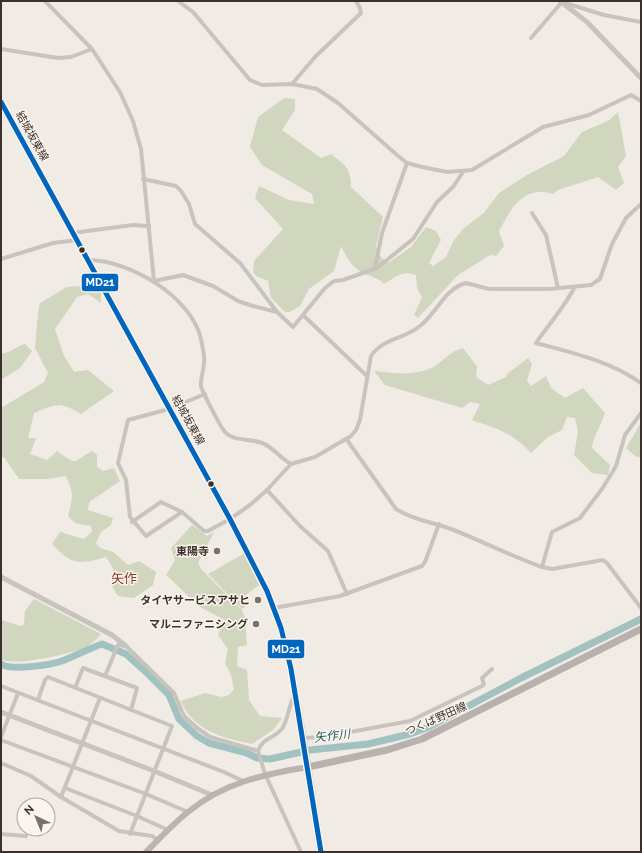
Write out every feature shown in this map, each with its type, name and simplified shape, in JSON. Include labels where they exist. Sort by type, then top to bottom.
[{"type":"main road","name":"結城坂東線","points":[[1,102],[260,576],[274,608],[286,649],[304,740],[307,763]]},
{"type":"main road","name":"つくば野田線","points":[[307,763],[387,750],[422,739],[641,629]]},
{"type":"main road","points":[[146,852],[188,812],[212,795],[243,781],[307,763],[320,852]]},
{"type":"street","points":[[45,1],[92,49],[120,92],[133,121],[141,149],[154,281]]},
{"type":"street","points":[[178,1],[193,12],[250,80],[262,85],[292,84],[317,89],[328,95],[407,163],[422,167],[463,172],[479,167],[548,124],[589,115],[631,95],[641,101]]},
{"type":"street","points":[[292,84],[315,56],[361,13],[356,1]]},
{"type":"street","points":[[561,1],[604,15],[641,22]]},
{"type":"street","points":[[531,38],[561,1]]},
{"type":"street","points":[[561,1],[593,28],[641,78]]},
{"type":"street","points":[[1,49],[58,58],[71,57],[92,49]]},
{"type":"street","points":[[375,268],[382,233],[407,163]]},
{"type":"street","points":[[143,179],[176,186],[181,191],[188,204],[196,224],[240,263],[277,312],[293,328],[325,288],[334,281],[368,272],[413,239],[442,195],[453,188],[463,172]]},
{"type":"street","points":[[132,522],[161,502],[182,512],[204,531],[208,531],[230,519],[267,490],[291,464],[315,457],[347,440],[358,425],[371,356],[376,348],[420,327],[446,296],[458,285],[466,282],[489,289],[574,288],[591,285],[600,278],[617,233],[626,218],[641,204]]},
{"type":"street","points":[[532,213],[546,235],[558,288]]},
{"type":"street","points":[[72,232],[133,225],[149,226]]},
{"type":"street","points":[[1,259],[53,243],[77,240]]},
{"type":"street","points":[[88,260],[102,260],[126,266],[154,281],[178,303],[195,325],[200,338],[205,361],[201,387],[224,431],[231,438],[261,442],[291,464]]},
{"type":"street","points":[[154,281],[183,275],[213,286],[238,301],[277,312]]},
{"type":"street","points":[[574,288],[566,304],[554,316],[536,344],[611,365],[624,371],[641,383]]},
{"type":"street","points":[[303,315],[367,376]]},
{"type":"street","points":[[182,512],[146,536],[132,522],[130,517],[126,480],[118,463],[128,420],[169,409],[205,394]]},
{"type":"street","points":[[542,567],[552,532],[580,518],[602,489],[616,466],[625,435],[641,413]]},
{"type":"street","points":[[347,440],[396,509],[411,518],[439,524],[542,567],[552,569],[603,560],[607,563],[641,608]]},
{"type":"street","points":[[267,490],[300,526],[328,551],[347,594]]},
{"type":"street","points":[[274,608],[347,594],[422,566],[425,562],[439,524]]},
{"type":"street","points":[[1,577],[112,635],[126,646],[174,693],[184,716],[210,737],[259,752]]},
{"type":"street","points":[[105,676],[118,645],[126,646]]},
{"type":"street","points":[[75,688],[83,668],[138,688],[131,710]]},
{"type":"street","points":[[304,740],[414,720],[482,686],[484,684],[482,678],[492,668]]},
{"type":"street","points":[[38,700],[45,680],[48,677],[172,726],[130,834]]},
{"type":"street","points":[[1,686],[224,772],[243,781]]},
{"type":"street","points":[[18,693],[1,739],[73,768],[146,794],[188,812]]},
{"type":"street","points":[[295,694],[282,729],[275,735],[268,737],[260,746],[259,752],[265,774],[301,852]]},
{"type":"street","points":[[61,797],[100,698]]},
{"type":"street","points":[[1,712],[212,795]]},
{"type":"street","points":[[1,763],[31,776],[61,797],[119,831],[130,834],[152,836],[158,840]]},
{"type":"street","points":[[65,788],[137,816],[168,830]]},
{"type":"street","points":[[1,834],[16,835]]},
{"type":"green space","points":[[284,98],[295,99],[295,110],[282,130],[321,158],[331,154],[340,161],[350,175],[351,187],[383,217],[376,246],[381,257],[388,263],[411,247],[426,227],[436,231],[441,240],[429,263],[433,266],[446,257],[454,240],[464,228],[484,213],[499,193],[527,175],[564,156],[582,132],[608,121],[618,112],[626,156],[618,167],[624,183],[616,190],[598,177],[558,190],[553,194],[540,192],[524,197],[514,206],[499,231],[504,246],[496,256],[490,255],[458,275],[418,318],[414,315],[422,297],[417,288],[416,275],[407,273],[403,274],[384,284],[378,279],[355,268],[344,253],[341,246],[334,271],[309,289],[300,306],[290,312],[285,312],[271,298],[268,281],[256,276],[253,272],[254,261],[283,229],[255,198],[259,186],[289,200],[314,204],[312,194],[262,165],[250,147],[258,117]]},
{"type":"green space","points":[[93,285],[101,289],[101,303],[88,294],[77,297],[55,329],[64,356],[74,372],[88,370],[114,391],[81,414],[68,407],[58,405],[34,413],[28,438],[36,438],[30,454],[47,460],[57,451],[75,461],[92,451],[97,455],[97,467],[103,471],[114,468],[120,481],[89,502],[88,510],[113,518],[111,525],[101,532],[96,543],[100,548],[113,552],[128,565],[139,561],[156,572],[153,585],[134,598],[118,596],[112,586],[113,568],[106,557],[82,562],[76,561],[65,556],[52,544],[60,532],[84,539],[92,532],[91,526],[75,523],[68,516],[72,496],[66,476],[47,479],[19,479],[4,457],[1,457],[1,408],[44,382],[48,373],[35,348],[40,303],[67,287]]},
{"type":"green space","points":[[25,344],[32,351],[20,368],[1,380],[1,354]]},
{"type":"green space","points":[[463,348],[477,366],[476,377],[488,385],[506,377],[507,374],[528,358],[532,364],[527,381],[531,386],[546,376],[551,388],[565,398],[583,388],[605,413],[592,448],[610,465],[608,475],[592,473],[574,455],[578,432],[575,418],[567,417],[562,430],[548,437],[531,453],[517,440],[504,432],[472,420],[480,404],[470,402],[462,408],[385,385],[374,371],[390,373],[420,372],[439,364],[451,353]]},
{"type":"green space","points":[[641,423],[641,458],[635,456],[626,448]]},
{"type":"green space","points":[[192,525],[207,536],[214,532],[198,563],[202,570],[242,610],[245,618],[247,645],[238,647],[237,666],[247,670],[249,700],[260,716],[282,718],[273,730],[252,744],[230,739],[210,732],[193,720],[181,701],[205,693],[221,697],[229,695],[234,689],[231,675],[225,663],[228,649],[218,635],[225,620],[200,607],[166,575],[175,560],[171,548]]},
{"type":"green space","points":[[245,553],[261,585],[256,587],[241,599],[245,607],[242,609],[208,574]]},
{"type":"green space","points":[[34,599],[101,634],[86,647],[77,651],[29,661],[17,662],[1,659],[1,620],[21,626],[24,624],[25,611]]},
{"type":"waterway","name":"矢作川","points":[[1,664],[13,667],[31,667],[49,664],[62,661],[102,644],[126,654],[146,672],[169,695],[179,719],[197,736],[209,743],[247,753],[257,758],[270,759],[310,750],[368,744],[410,734],[429,727],[521,678],[641,619]]},
{"type":"transit line","name":"MD21","points":[[1,102],[230,519],[267,591],[281,628],[291,669],[321,852]]},
{"type":"place","name":"東陽寺","points":[[217,551]]},
{"type":"place","name":"タイヤサービスアサヒ","points":[[258,600]]},
{"type":"place","name":"マルニファニシング","points":[[256,624]]},
{"type":"district","name":"矢作","points":[[124,578]]}]
